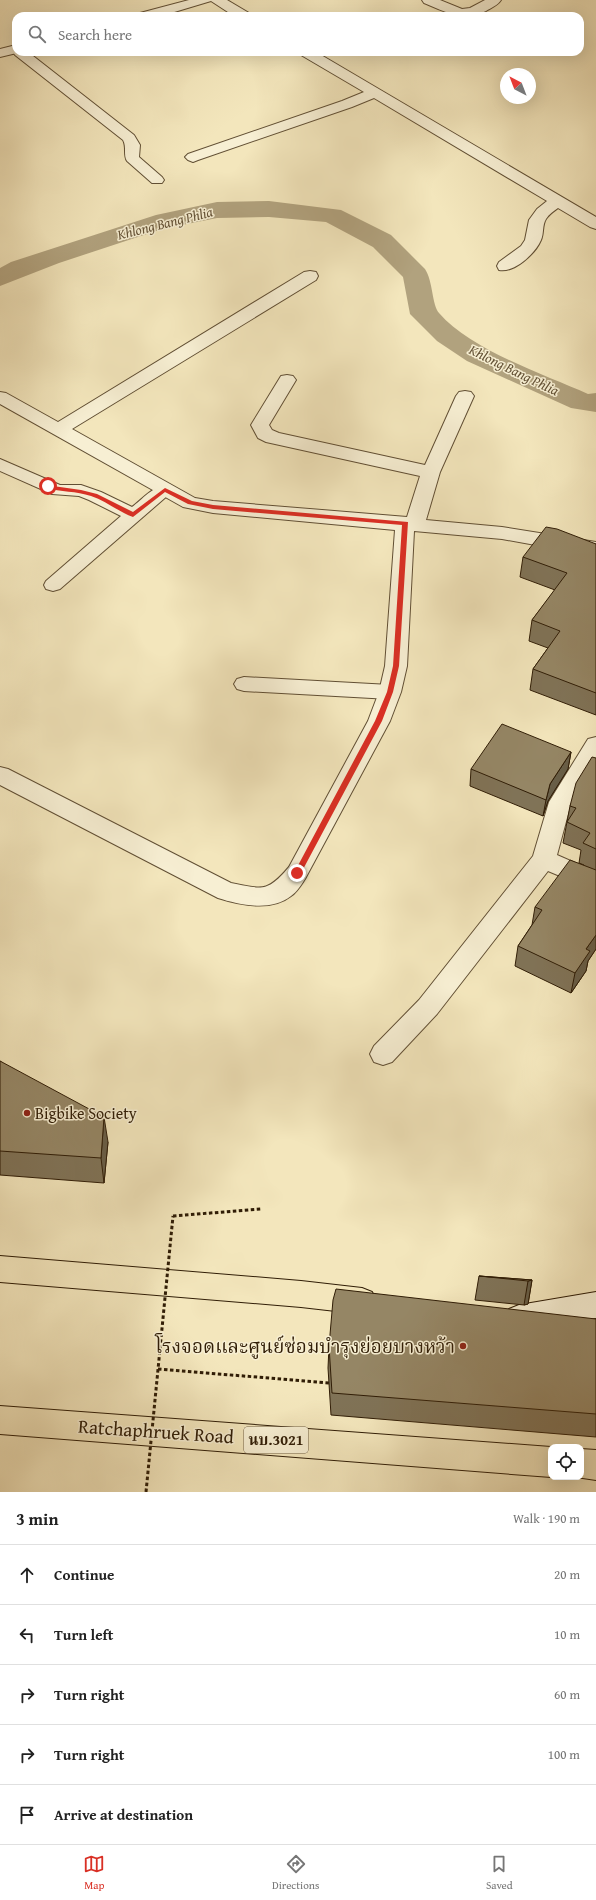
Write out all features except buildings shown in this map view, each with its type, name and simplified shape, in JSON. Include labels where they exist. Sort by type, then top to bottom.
[{"type":"main road","points":[[0,1269],[301,1294],[386,1304]]},
{"type":"main road","points":[[506,1317],[596,1328]]},
{"type":"main road","name":"Ratchaphruek Road","points":[[0,1420],[548,1462]]},
{"type":"main road","points":[[584,1464],[596,1465]]},
{"type":"street","points":[[160,12],[205,0]]},
{"type":"street","points":[[217,0],[237,12]]},
{"type":"street","points":[[429,0],[457,12]]},
{"type":"street","points":[[477,12],[494,0]]},
{"type":"street","points":[[0,54],[12,50]]},
{"type":"street","points":[[313,56],[596,224]]},
{"type":"street","points":[[193,157],[347,104],[375,92]]},
{"type":"street","points":[[505,266],[527,249],[533,240],[537,220],[543,212],[557,201]]},
{"type":"street","points":[[59,429],[310,276]]},
{"type":"street","points":[[287,380],[260,426],[265,434],[273,438],[431,472]]},
{"type":"street","points":[[0,775],[226,891],[254,896],[269,896],[281,890],[297,873],[379,721],[390,692],[396,666],[410,524],[431,472],[465,396]]},
{"type":"street","points":[[0,397],[190,503],[213,507],[502,533],[596,549]]},
{"type":"street","points":[[383,1054],[428,1007],[544,858],[560,802],[596,745]]},
{"type":"street","points":[[544,858],[596,882]]},
{"type":"street","points":[[506,1317],[596,1305]]},
{"type":"lane","points":[[25,56],[129,138],[133,145],[132,158],[158,180]]},
{"type":"lane","points":[[0,464],[58,490],[81,491],[95,496],[133,515]]},
{"type":"lane","points":[[53,585],[133,515],[165,490]]},
{"type":"lane","points":[[244,684],[390,692]]},
{"type":"path","points":[[146,1492],[173,1216],[261,1208]]},
{"type":"path","points":[[158,1369],[329,1383]]},
{"type":"waterway","name":"Khlong Bang Phlia","points":[[0,278],[20,268],[50,257],[156,223],[217,210],[269,209],[332,215],[382,241],[416,275],[424,314],[447,335],[477,355],[581,402],[594,404],[596,402]]},
{"type":"place","name":"Bigbike Society","points":[[27,1113]]},
{"type":"place","name":"โรงจอดและศูนย์ซ่อมบำรุงย่อยบางหว้า","points":[[463,1346]]},
{"type":"route","points":[[48,486],[58,490],[81,491],[95,496],[133,515],[165,490],[190,503],[213,507],[406,523],[396,666],[390,692],[379,721],[297,873]]}]
